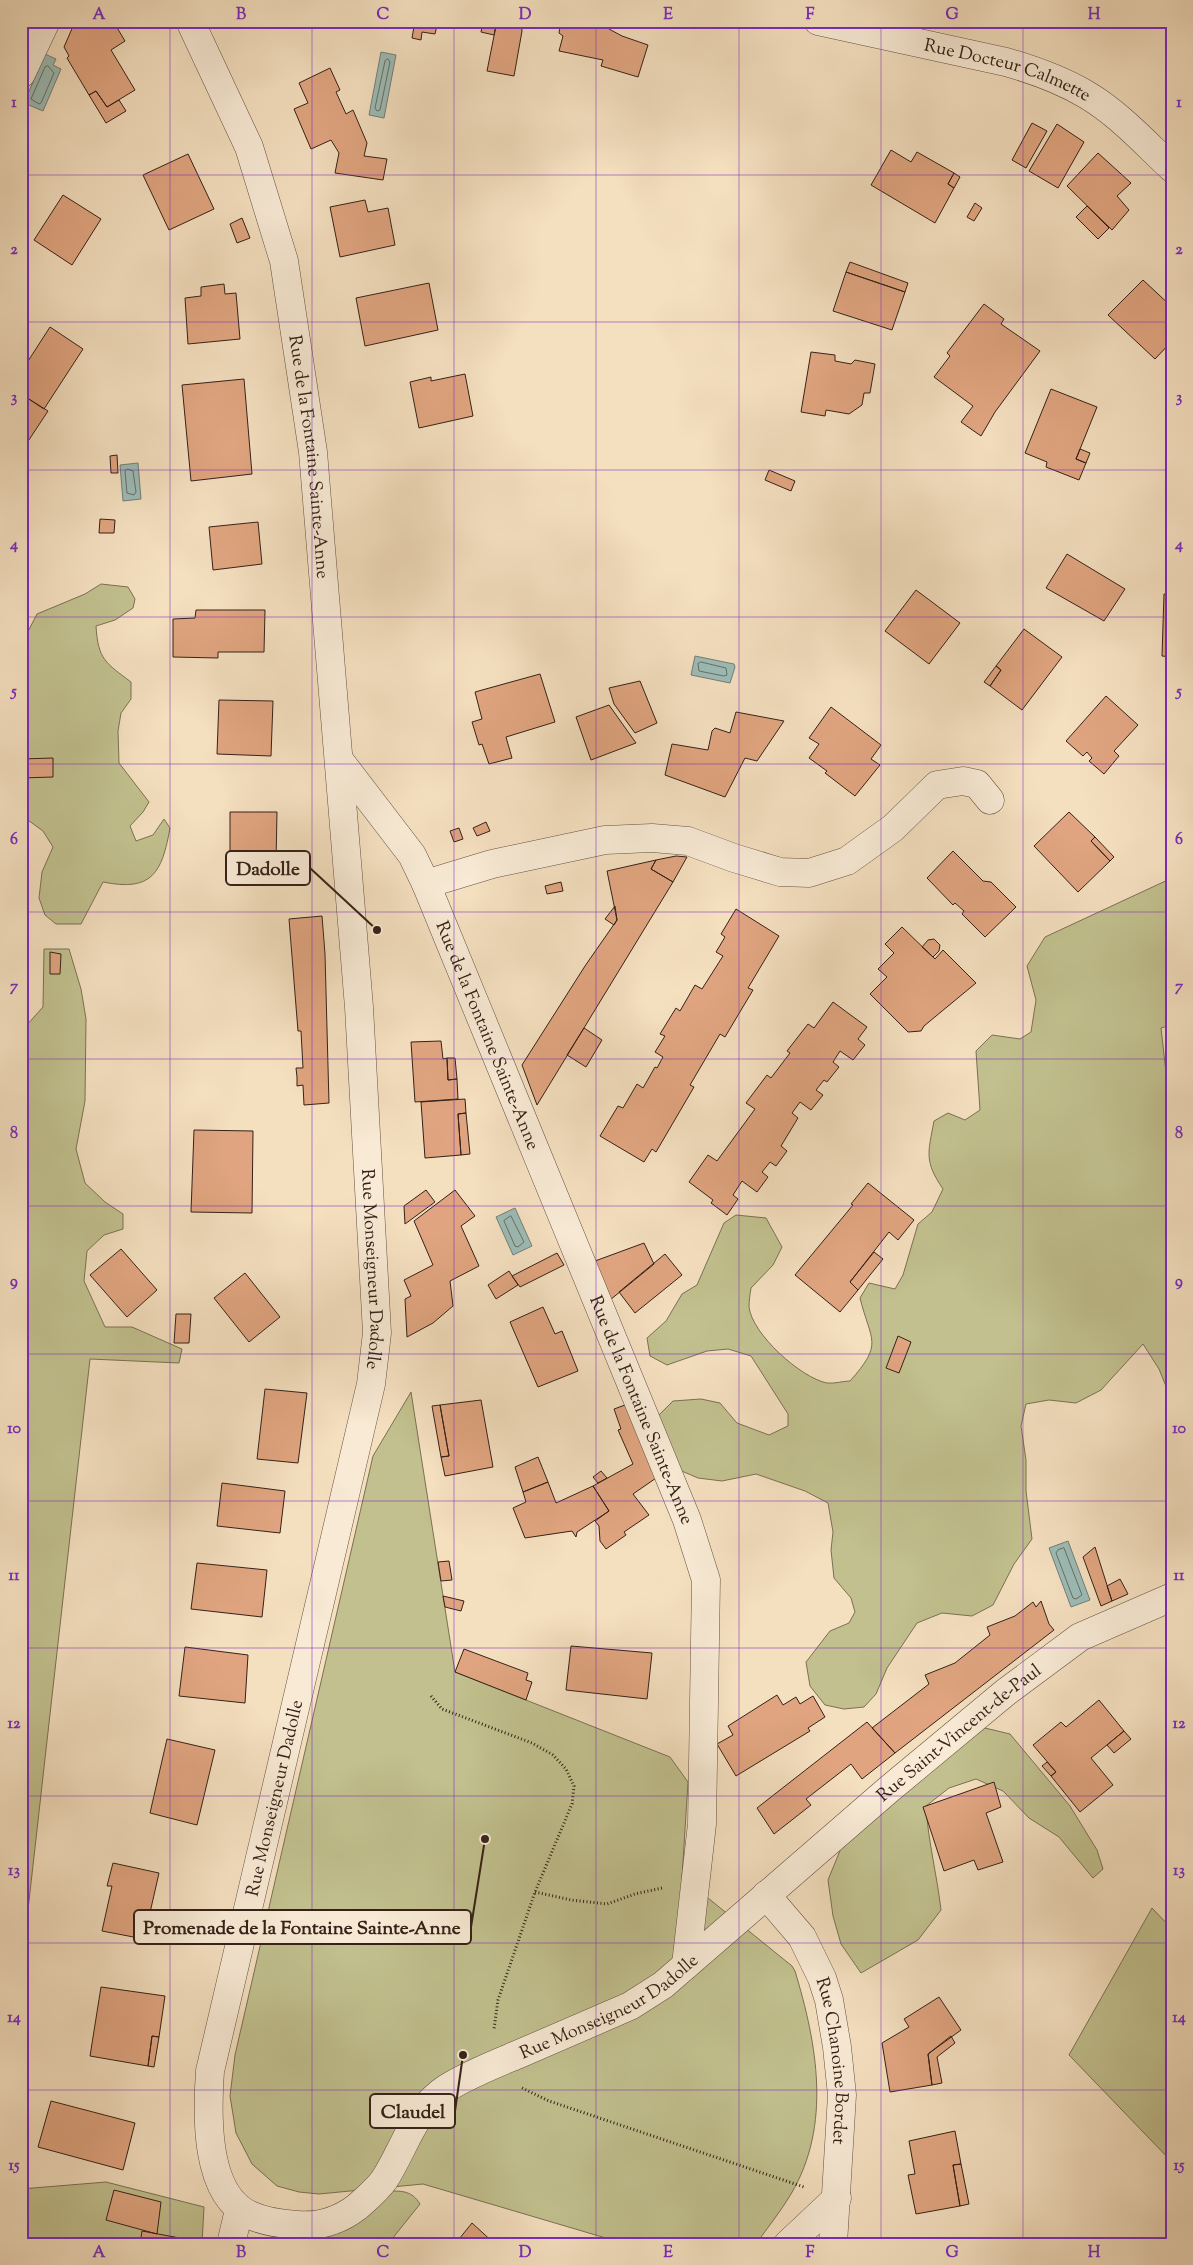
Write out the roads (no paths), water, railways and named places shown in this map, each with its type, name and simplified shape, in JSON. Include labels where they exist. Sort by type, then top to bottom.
[{"type":"street","points":[[21,74],[46,21]]},
{"type":"street","name":"Rue de la Fontaine Sainte-Anne","points":[[190,21],[249,147],[284,261],[313,452],[340,761],[412,855],[426,884],[687,1520],[706,1580],[702,1824],[686,1966]]},
{"type":"street","name":"Rue Docteur Calmette","points":[[818,21],[1006,62],[1062,82],[1088,96],[1111,112],[1172,168]]},
{"type":"street","name":"Rue Monseigneur Dadolle","points":[[340,761],[359,1007],[376,1333],[371,1384],[210,2071],[208,2138],[216,2167],[230,2201],[239,2210],[264,2220],[305,2226],[333,2221],[348,2214],[367,2199],[383,2181],[415,2121],[433,2098],[448,2088],[499,2062],[630,2006],[663,1985],[766,1895]]},
{"type":"street","points":[[426,884],[492,864],[605,840],[652,838],[688,841],[780,872],[810,873],[847,861],[893,828],[937,785],[963,781],[977,784],[990,800]]},
{"type":"street","name":"Rue Saint-Vincent-de-Paul","points":[[766,1895],[888,1790],[1006,1692],[1058,1652],[1080,1637],[1172,1597]]},
{"type":"street","name":"Rue Chanoine Bordet","points":[[766,1895],[802,1937],[822,1978],[829,2000],[837,2047],[842,2096],[833,2244]]},
{"type":"street","points":[[788,2244],[837,2198]]},
{"type":"street","points":[[231,2244],[239,2210]]},
{"type":"water","points":[[381,52],[396,55],[384,118],[369,115]]},
{"type":"water","points":[[45,54],[56,59],[53,65],[61,69],[43,111],[24,103]]},
{"type":"water","points":[[138,463],[141,499],[123,501],[120,465]]},
{"type":"water","points":[[695,656],[734,664],[735,667],[730,683],[691,675]]},
{"type":"water","points":[[515,1208],[532,1246],[513,1255],[496,1217]]},
{"type":"water","points":[[1068,1541],[1090,1600],[1071,1607],[1049,1548]]},
{"type":"place","name":"Dadolle","points":[[377,930]]},
{"type":"place","name":"Promenade de la Fontaine Sainte-Anne","points":[[485,1839]]},
{"type":"place","name":"Claudel","points":[[463,2055]]}]
